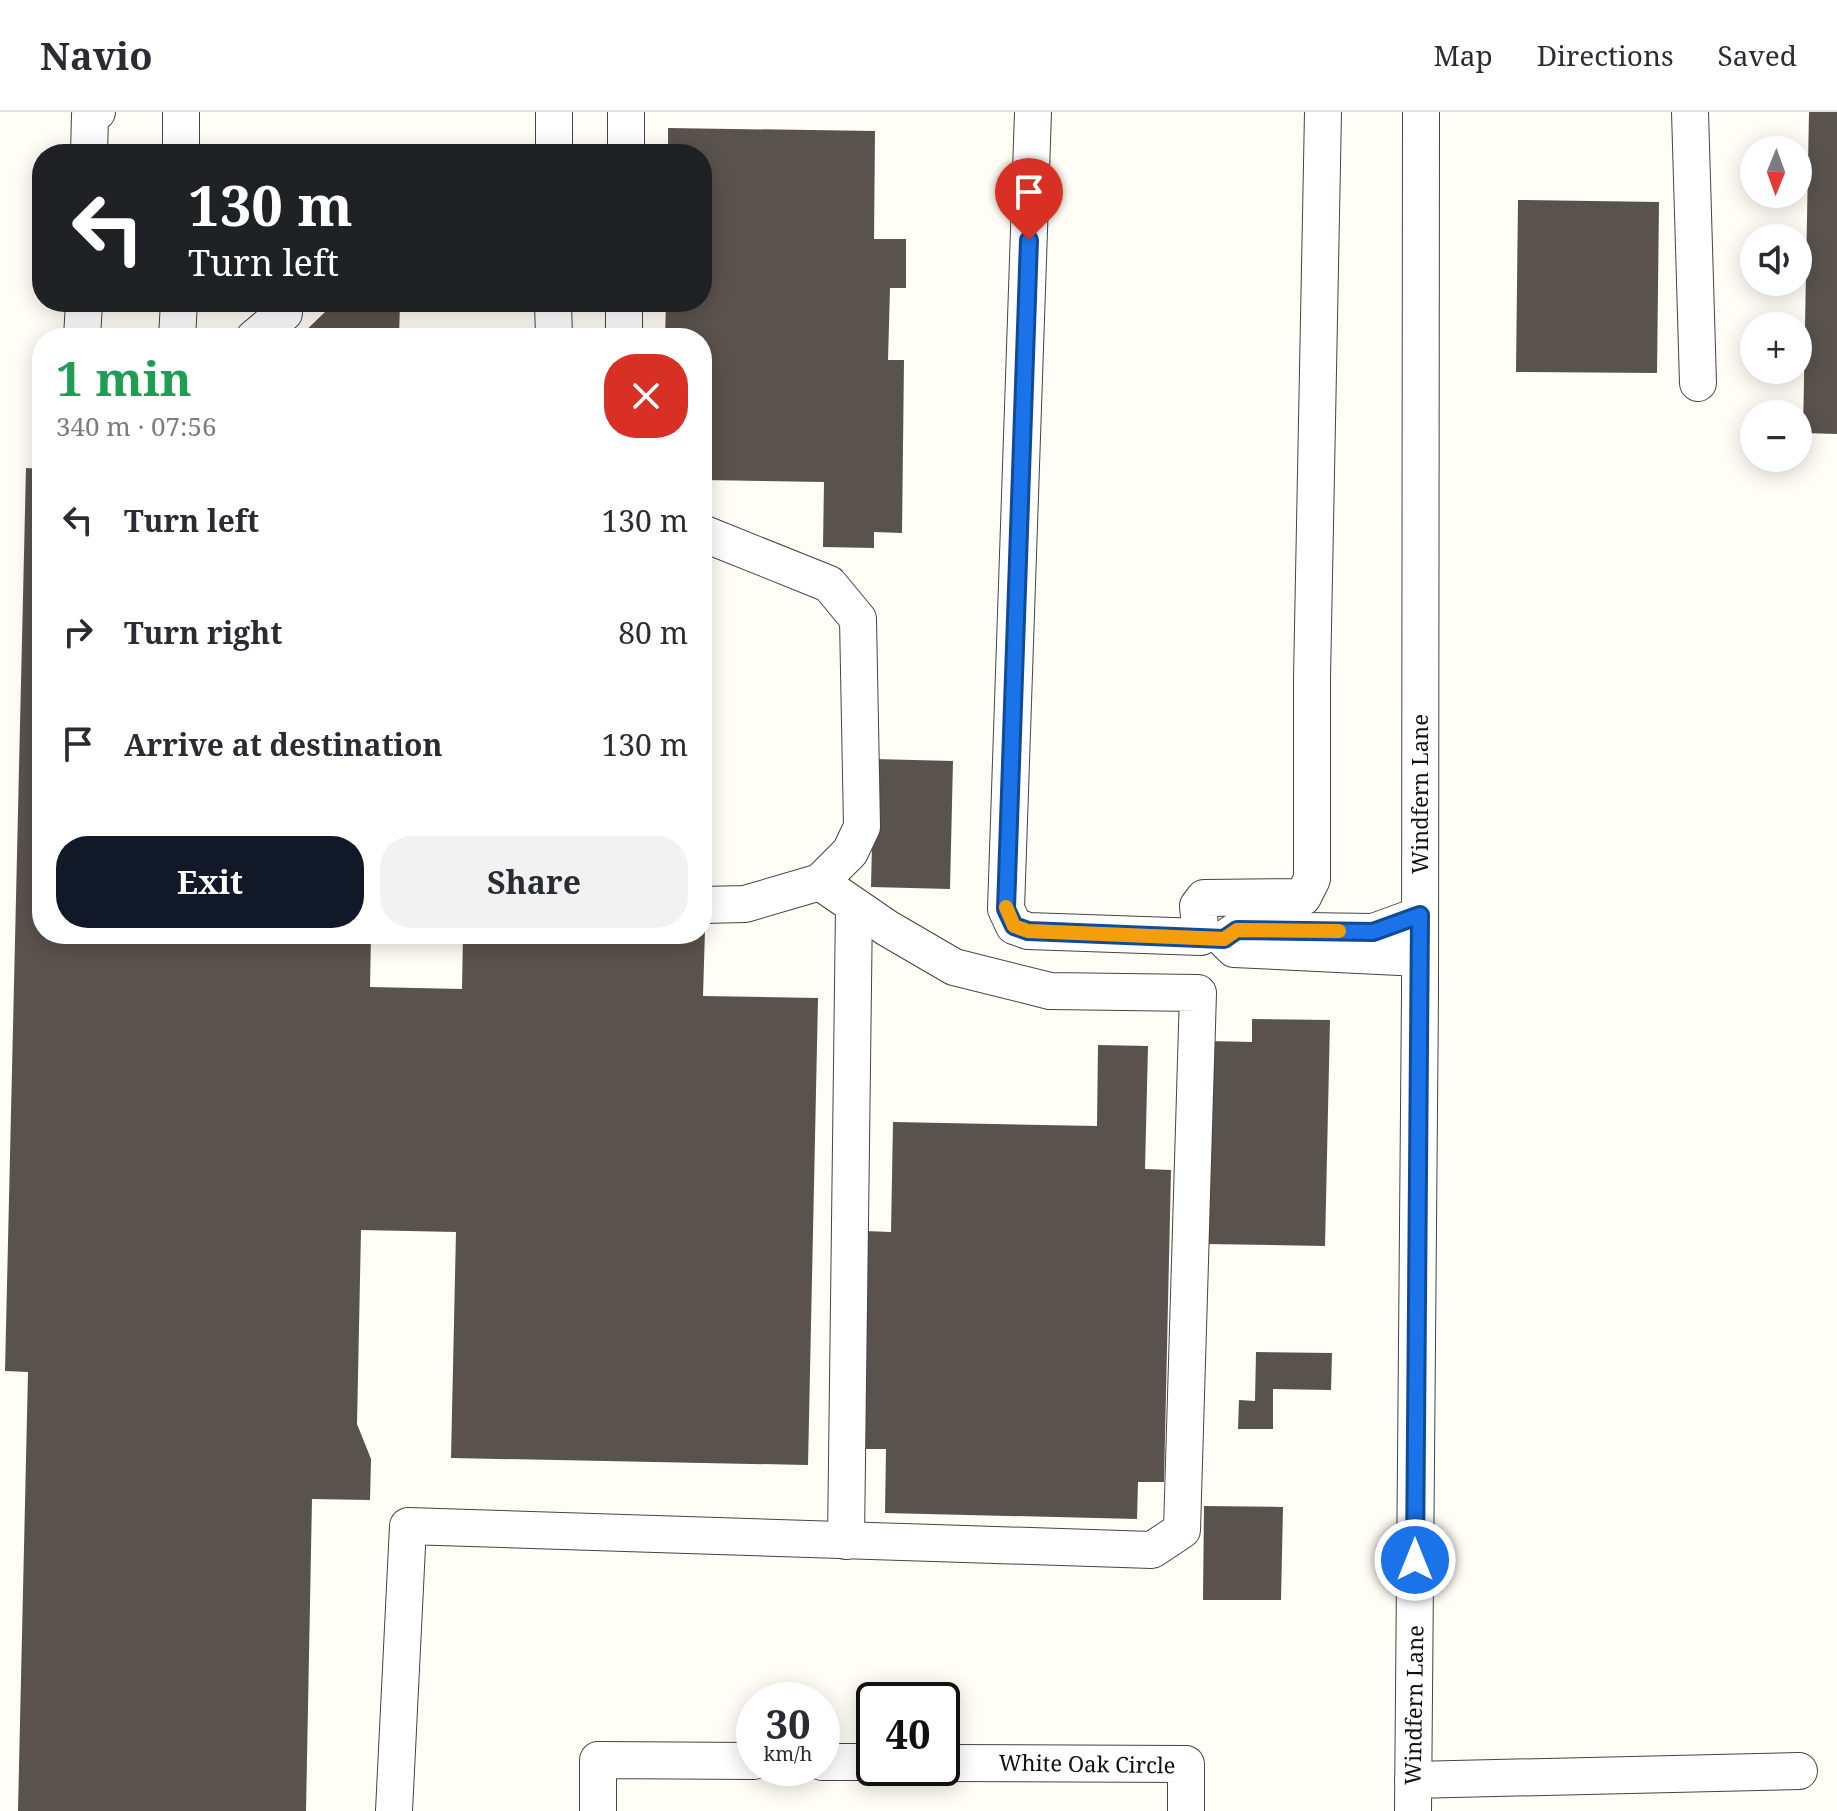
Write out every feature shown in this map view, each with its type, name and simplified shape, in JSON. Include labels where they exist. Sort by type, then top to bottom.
[{"type":"street","points":[[89,144],[90,115],[97,112]]},
{"type":"street","points":[[181,112],[181,144]]},
{"type":"street","points":[[554,112],[554,144]]},
{"type":"street","points":[[626,112],[626,144]]},
{"type":"street","points":[[1033,112],[1006,909],[1014,926],[1028,931],[1212,938],[1237,930],[1373,932],[1420,915]]},
{"type":"street","points":[[1323,112],[1312,679],[1312,879],[1303,897],[1204,898],[1198,906],[1212,938],[1234,949],[1420,958]]},
{"type":"street","name":"Windfern Lane","points":[[1413,1795],[1420,958],[1421,112]]},
{"type":"street","points":[[1690,112],[1698,383]]},
{"type":"street","points":[[266,328],[284,312]]},
{"type":"street","points":[[712,537],[829,584],[858,619],[862,827],[850,852],[820,882],[745,904],[712,905]]},
{"type":"street","points":[[394,1811],[408,1526],[1152,1550],[1182,1530],[1198,993],[1050,991],[954,967],[887,928],[820,882]]},
{"type":"street","points":[[846,1541],[854,906]]},
{"type":"street","points":[[598,1811],[598,1760],[736,1761]]},
{"type":"street","name":"White Oak Circle","points":[[960,1763],[1186,1764],[1186,1811]]},
{"type":"street","points":[[1413,1795],[1799,1771]]},
{"type":"building","points":[[1809,112],[1837,112],[1837,434],[1812,433],[1812,400],[1804,400],[1804,384],[1812,384],[1812,312],[1805,312],[1806,296],[1812,296],[1812,224],[1807,224],[1807,208],[1812,208],[1812,136],[1809,136]]},
{"type":"building","points":[[668,128],[875,131],[874,239],[906,239],[906,288],[890,288],[888,360],[904,360],[902,533],[874,532],[874,548],[823,547],[824,482],[712,480],[712,328],[665,328],[666,312],[712,312],[712,144],[668,144]]},
{"type":"building","points":[[1518,200],[1659,202],[1657,373],[1516,372]]},
{"type":"building","points":[[325,312],[400,312],[399,328],[308,328]]},
{"type":"building","points":[[26,468],[32,468],[32,944],[371,944],[370,987],[462,989],[463,944],[705,944],[703,996],[818,998],[808,1465],[451,1458],[456,1232],[361,1230],[357,1424],[371,1459],[370,1500],[312,1499],[306,1811],[18,1811],[28,1372],[5,1371]]},
{"type":"building","points":[[874,759],[953,761],[950,889],[871,887]]},
{"type":"building","points":[[1252,1019],[1330,1020],[1325,1246],[1205,1244],[1209,1041],[1252,1042]]},
{"type":"building","points":[[1098,1045],[1148,1046],[1145,1169],[1171,1170],[1164,1482],[1138,1482],[1137,1519],[885,1513],[886,1449],[860,1449],[865,1231],[891,1232],[893,1122],[1097,1126]]},
{"type":"building","points":[[1256,1352],[1332,1353],[1331,1390],[1273,1389],[1273,1429],[1238,1429],[1239,1400],[1255,1401]]},
{"type":"building","points":[[1204,1506],[1283,1507],[1281,1600],[1203,1600]]},
{"type":"slow traffic","points":[[1006,907],[1014,926],[1028,931],[1224,939],[1237,930],[1339,931]]},
{"type":"route","points":[[1029,240],[1006,909],[1014,926],[1028,931],[1224,939],[1237,930],[1258,929],[1373,932],[1420,915],[1415,1560]]}]
